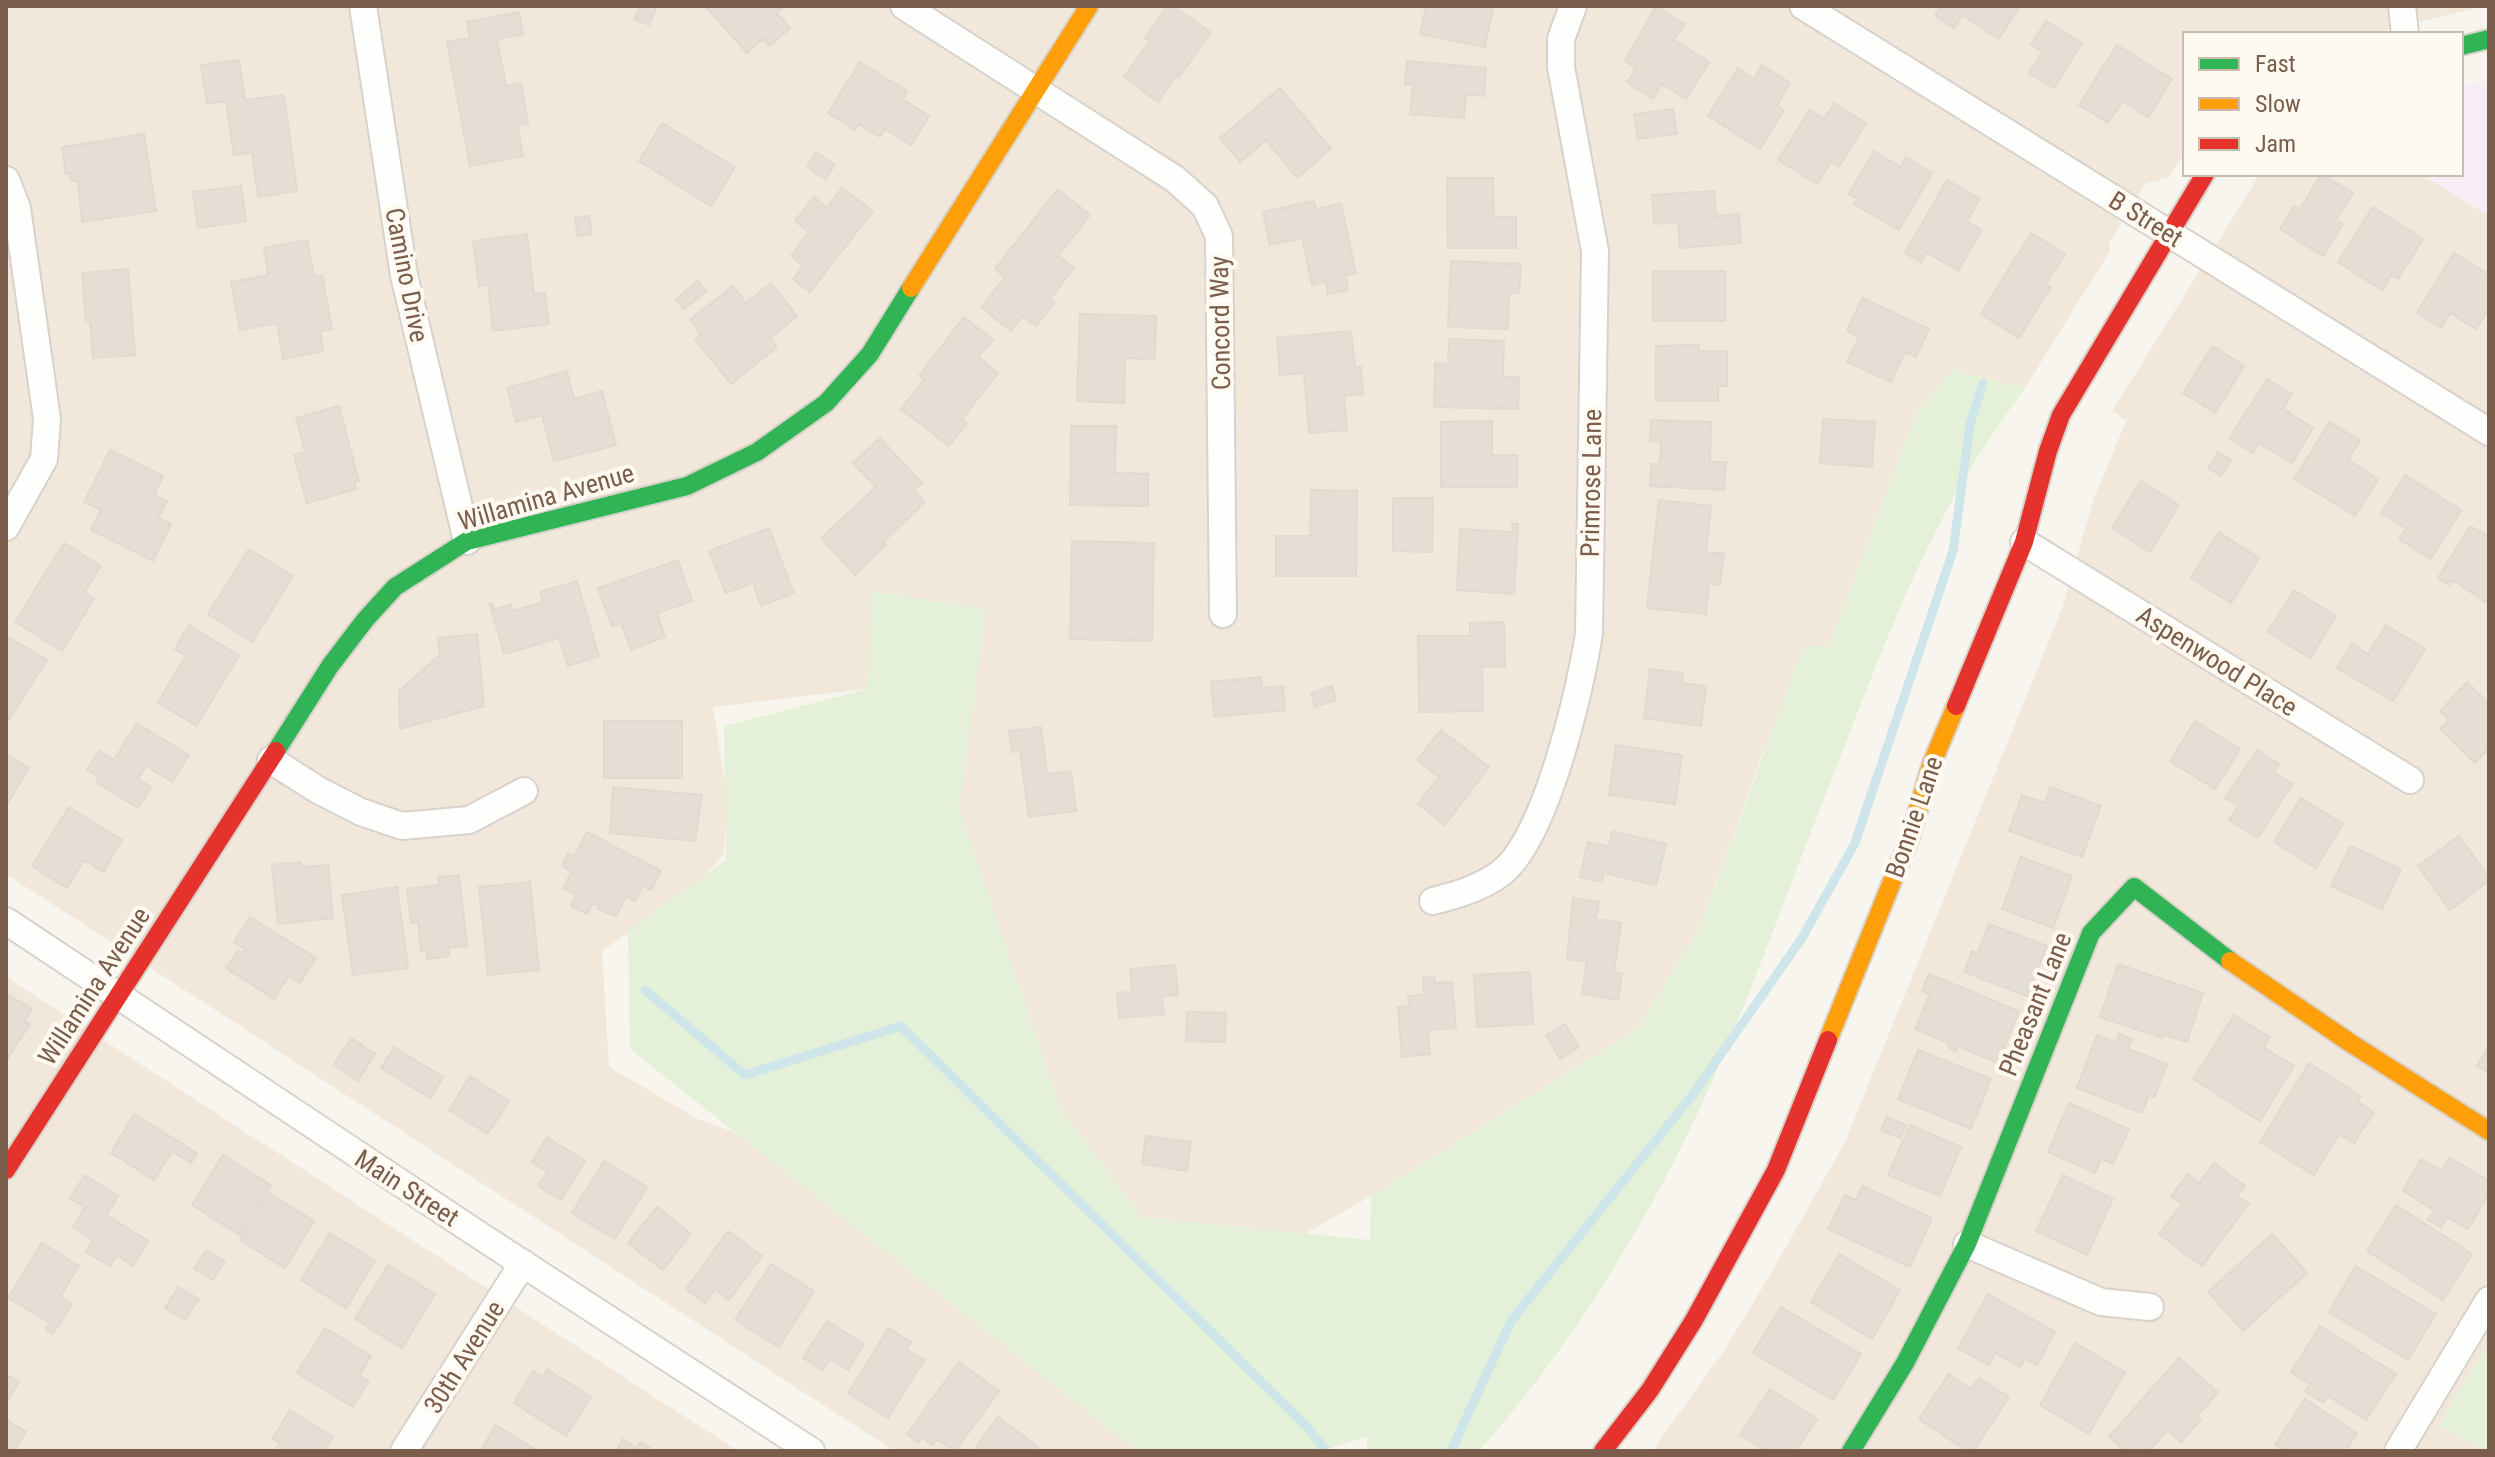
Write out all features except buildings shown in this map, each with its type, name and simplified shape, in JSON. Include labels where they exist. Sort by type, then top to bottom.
[{"type":"street","name":"Camino Drive","points":[[363,6],[404,275],[467,541]]},
{"type":"street","name":"Concord Way","points":[[904,6],[1175,179],[1205,206],[1219,236],[1223,614]]},
{"type":"street","name":"Willamina Avenue","points":[[6,1170],[330,666],[395,587],[467,541],[687,486],[757,452],[826,403],[870,354],[1089,6]]},
{"type":"street","name":"Primrose Lane","points":[[1433,901],[1484,883],[1503,872],[1519,853],[1548,792],[1583,674],[1589,633],[1595,251],[1561,67],[1561,39],[1573,6]]},
{"type":"street","name":"B Street","points":[[1803,6],[2489,432]]},
{"type":"street","points":[[2402,6],[2405,32]]},
{"type":"street","points":[[2463,46],[2489,39]]},
{"type":"street","name":"Bonnie Lane","points":[[1603,1451],[1650,1390],[1694,1320],[1776,1170],[1910,837],[1937,751],[2024,542],[2048,451],[2061,415],[2204,176]]},
{"type":"street","points":[[6,180],[17,208],[47,419],[44,459],[6,527]]},
{"type":"street","name":"Aspenwood Place","points":[[2024,542],[2410,780]]},
{"type":"street","points":[[271,760],[318,790],[361,812],[402,826],[469,820],[524,791]]},
{"type":"street","name":"Pheasant Lane","points":[[1851,1451],[1905,1363],[1967,1244],[2091,933],[2134,887],[2301,1012],[2489,1131]]},
{"type":"street","name":"Main Street","points":[[6,921],[811,1451]]},
{"type":"street","points":[[1967,1244],[2101,1302],[2150,1307]]},
{"type":"street","name":"30th Avenue","points":[[404,1451],[523,1263]]},
{"type":"street","points":[[2398,1451],[2489,1300]]},
{"type":"shaded area","points":[[6,6],[2485,6],[2377,32],[2183,32],[2183,155],[2168,178],[2145,184],[2109,243],[2110,251],[2025,388],[1953,370],[1917,412],[1829,647],[1764,750],[1699,930],[1637,1029],[1371,1196],[1292,1241],[1128,1227],[960,928],[931,681],[713,707],[727,796],[724,854],[696,886],[602,951],[609,1067],[698,1119],[792,1153],[1159,1451],[894,1451],[6,874]]},
{"type":"shaded area","points":[[2489,80],[2489,216],[2424,176],[2463,176],[2463,86]]},
{"type":"shaded area","points":[[2259,176],[2424,176],[2489,216],[2489,1451],[1652,1451],[1721,1355],[1844,1144],[2063,606],[2094,498],[2126,421],[2112,411]]},
{"type":"shaded area","points":[[6,977],[738,1451],[6,1451]]},
{"type":"green space","points":[[1953,370],[2025,388],[1965,478],[1930,542],[1900,608],[1740,1016],[1677,1156],[1587,1310],[1535,1383],[1479,1451],[1367,1451],[1367,1436],[1321,1451],[1137,1451],[630,1049],[628,931],[726,860],[724,726],[868,689],[871,591],[986,609],[959,808],[1060,1107],[1142,1217],[1370,1240],[1371,1196],[1637,1029],[1699,930],[1804,645],[1829,647],[1917,412]]},
{"type":"green space","points":[[2489,1343],[2489,1451],[2484,1451],[2439,1425]]},
{"type":"waterway","points":[[1451,1451],[1511,1321],[1694,1093],[1802,938],[1855,843],[1953,551],[1970,424],[1983,383]]},
{"type":"waterway","points":[[645,990],[745,1075],[901,1026],[1308,1428],[1326,1451]]},
{"type":"traffic: fast","points":[[2463,46],[2489,39]]},
{"type":"traffic: fast","points":[[276,751],[330,666],[395,587],[467,541],[687,486],[757,452],[826,403],[870,354],[911,288]]},
{"type":"traffic: fast","points":[[1851,1451],[1905,1363],[1967,1244],[2091,933],[2134,887],[2230,961]]},
{"type":"traffic: slow","points":[[911,288],[1089,6]]},
{"type":"traffic: slow","points":[[1828,1040],[1910,837],[1932,763],[1956,706]]},
{"type":"traffic: slow","points":[[2230,961],[2352,1044],[2489,1131]]},
{"type":"traffic: jam","points":[[1956,706],[2024,542],[2048,451],[2061,415],[2204,176]]},
{"type":"traffic: jam","points":[[6,1170],[276,751]]},
{"type":"traffic: jam","points":[[1603,1451],[1650,1390],[1694,1320],[1776,1170],[1828,1040]]}]
